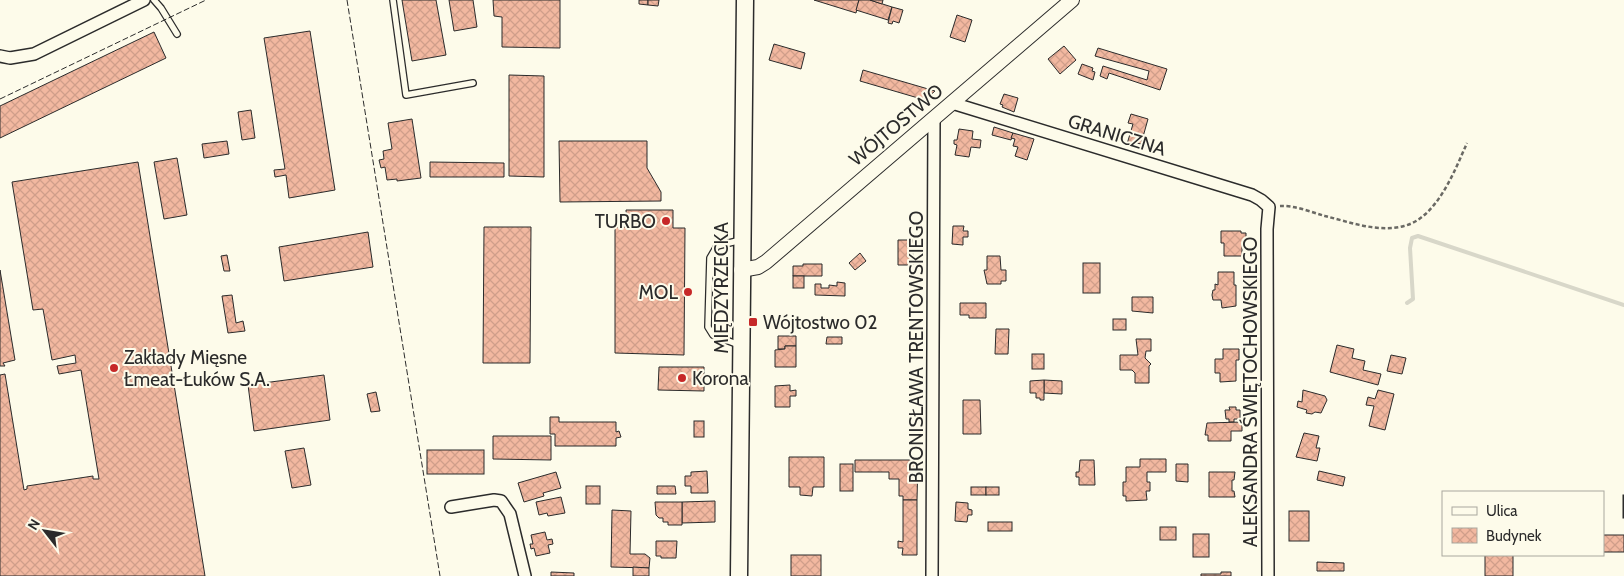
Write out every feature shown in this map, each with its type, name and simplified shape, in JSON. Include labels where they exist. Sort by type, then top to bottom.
[{"type":"main road","name":"MIĘDZYRZECKA","points":[[739,576],[745,0]]},
{"type":"street","points":[[0,56],[10,58],[34,54],[144,0]]},
{"type":"street","name":"WÓJTOSTWO","points":[[741,270],[758,267],[766,262],[1072,0]]},
{"type":"street","name":"GRANICZNA","points":[[952,103],[1252,195],[1269,208]]},
{"type":"street","name":"BRONISŁAWA TRENTOWSKIEGO","points":[[932,576],[934,118]]},
{"type":"street","name":"ALEKSANDRA ŚWIĘTOCHOWSKIEGO","points":[[1268,576],[1267,229],[1269,208]]},
{"type":"street","points":[[452,507],[494,500],[501,501],[510,514],[525,576]]},
{"type":"lane","points":[[154,0],[177,34]]},
{"type":"lane","points":[[393,0],[406,95],[473,83]]},
{"type":"lane","points":[[741,240],[717,246],[710,258],[708,327],[713,335],[741,346]]},
{"type":"path","points":[[1269,208],[1283,205],[1365,225],[1388,228],[1405,226],[1421,217],[1436,202],[1448,184],[1467,143]]},
{"type":"building","points":[[402,0],[436,0],[446,55],[412,61]]},
{"type":"building","points":[[449,0],[473,0],[477,27],[454,31]]},
{"type":"building","points":[[493,0],[560,0],[560,48],[502,47],[502,17],[494,16]]},
{"type":"building","points":[[639,0],[648,0],[648,5],[639,4]]},
{"type":"building","points":[[648,0],[659,0],[658,6],[648,5]]},
{"type":"building","points":[[814,0],[859,0],[856,13]]},
{"type":"building","points":[[859,0],[870,0],[892,7],[888,20],[856,10]]},
{"type":"building","points":[[870,0],[883,0],[882,4]]},
{"type":"building","points":[[892,7],[903,10],[899,23],[893,21],[892,24],[888,23]]},
{"type":"building","points":[[957,15],[972,20],[965,42],[950,37]]},
{"type":"building","points":[[310,31],[335,190],[289,198],[286,175],[275,177],[274,170],[285,169],[264,38]]},
{"type":"building","points":[[154,32],[166,58],[0,138],[0,106]]},
{"type":"building","points":[[774,44],[805,53],[801,69],[769,60]]},
{"type":"building","points":[[1064,46],[1076,60],[1060,74],[1048,59]]},
{"type":"building","points":[[1098,48],[1167,69],[1160,90],[1109,73],[1107,79],[1100,76],[1103,66],[1147,80],[1149,71],[1095,56]]},
{"type":"building","points":[[1082,64],[1093,68],[1092,71],[1095,72],[1093,80],[1078,74]]},
{"type":"building","points":[[863,70],[935,91],[925,100],[860,81]]},
{"type":"building","points":[[509,75],[544,76],[544,177],[509,176]]},
{"type":"building","points":[[1004,94],[1018,98],[1014,112],[1002,107],[1003,105],[1000,104]]},
{"type":"building","points":[[251,110],[255,138],[242,140],[238,112]]},
{"type":"building","points":[[1131,114],[1148,119],[1141,144],[1137,143],[1136,146],[1127,144],[1133,124],[1128,123]]},
{"type":"building","points":[[412,119],[421,178],[397,181],[397,179],[387,180],[385,167],[381,168],[379,160],[384,159],[383,151],[392,149],[388,123]]},
{"type":"building","points":[[994,127],[1013,133],[1011,140],[992,135]]},
{"type":"building","points":[[959,129],[973,131],[972,139],[981,140],[980,148],[971,147],[969,157],[955,155],[957,145],[954,144],[954,140],[957,140]]},
{"type":"building","points":[[1013,133],[1034,139],[1027,160],[1015,156],[1018,147],[1013,146],[1015,139],[1011,138]]},
{"type":"building","points":[[227,141],[229,154],[204,158],[202,144]]},
{"type":"building","points":[[559,141],[647,141],[647,168],[661,192],[661,201],[560,202]]},
{"type":"building","points":[[177,158],[187,215],[164,219],[154,162]]},
{"type":"building","name":"Zakłady Mięsne Łmeat-Łuków S.A.","points":[[138,162],[205,576],[0,576],[0,375],[5,374],[24,490],[27,489],[27,486],[93,476],[93,479],[99,479],[81,370],[59,374],[57,366],[76,363],[75,355],[52,360],[43,309],[33,310],[12,182]]},
{"type":"building","points":[[430,162],[504,163],[504,177],[430,177]]},
{"type":"building","points":[[626,210],[673,210],[673,228],[685,228],[684,355],[615,353],[615,227],[627,227]]},
{"type":"building","points":[[953,226],[964,226],[963,231],[968,231],[968,237],[963,237],[963,245],[952,244]]},
{"type":"building","points":[[484,227],[531,227],[530,363],[483,363]]},
{"type":"building","points":[[1221,231],[1241,231],[1241,233],[1246,233],[1246,243],[1242,243],[1242,256],[1224,256],[1224,243],[1221,243]]},
{"type":"building","points":[[368,232],[373,267],[284,281],[279,247]]},
{"type":"building","points":[[898,240],[913,240],[913,242],[917,242],[917,252],[913,252],[913,265],[898,265]]},
{"type":"building","points":[[860,253],[866,261],[855,270],[849,263]]},
{"type":"building","points":[[227,255],[230,271],[224,271],[221,256]]},
{"type":"building","points":[[987,256],[1000,256],[1001,270],[1006,270],[1006,281],[1001,281],[1001,284],[987,284],[984,270],[987,270]]},
{"type":"building","points":[[1083,263],[1100,263],[1100,293],[1083,293]]},
{"type":"building","points":[[803,264],[822,264],[822,276],[793,276],[793,266],[803,266]]},
{"type":"building","points":[[0,270],[15,360],[3,363],[5,366],[0,366]]},
{"type":"building","points":[[1218,272],[1234,272],[1236,306],[1222,308],[1221,300],[1213,300],[1212,295],[1213,290],[1215,290],[1215,284],[1218,285]]},
{"type":"building","points":[[793,276],[804,276],[804,288],[793,288]]},
{"type":"building","points":[[837,282],[845,283],[845,296],[815,295],[815,284],[821,284],[821,288],[829,288],[829,285],[837,286]]},
{"type":"building","points":[[232,295],[236,323],[243,321],[245,331],[228,333],[222,296]]},
{"type":"building","points":[[1132,297],[1153,297],[1153,313],[1132,311]]},
{"type":"building","points":[[960,303],[986,303],[986,318],[969,318],[969,315],[960,315]]},
{"type":"building","points":[[1113,319],[1126,319],[1126,330],[1113,330]]},
{"type":"building","points":[[996,329],[1009,329],[1008,354],[995,354]]},
{"type":"building","points":[[778,336],[796,336],[796,346],[785,346],[785,349],[778,349]]},
{"type":"building","points":[[827,337],[842,337],[842,344],[826,344]]},
{"type":"building","points":[[1136,339],[1151,339],[1151,351],[1146,351],[1145,358],[1151,364],[1149,366],[1149,383],[1135,383],[1135,373],[1132,370],[1120,370],[1120,355],[1138,355]]},
{"type":"building","points":[[1337,345],[1354,349],[1352,358],[1365,361],[1363,370],[1381,374],[1378,385],[1330,372]]},
{"type":"building","points":[[785,346],[796,346],[796,367],[775,367],[775,350],[785,349]]},
{"type":"building","points":[[1223,349],[1239,349],[1239,360],[1236,360],[1236,381],[1220,382],[1220,373],[1215,373],[1215,359],[1223,359]]},
{"type":"building","points":[[1032,354],[1044,354],[1044,369],[1032,369]]},
{"type":"building","points":[[1391,355],[1406,358],[1402,374],[1387,371]]},
{"type":"building","points":[[659,367],[704,367],[704,391],[658,390]]},
{"type":"building","points":[[324,375],[330,420],[254,431],[248,385]]},
{"type":"building","points":[[1044,380],[1062,381],[1062,394],[1044,393]]},
{"type":"building","points":[[1044,380],[1044,400],[1040,400],[1040,398],[1036,398],[1036,393],[1030,393],[1030,381]]},
{"type":"building","points":[[790,385],[790,391],[796,390],[796,396],[790,396],[790,407],[775,407],[775,386]]},
{"type":"building","points":[[1303,390],[1325,396],[1327,400],[1321,413],[1306,413],[1307,410],[1297,407],[1298,401],[1302,402]]},
{"type":"building","points":[[1378,390],[1394,394],[1385,430],[1369,426],[1374,406],[1366,405],[1368,397],[1375,399]]},
{"type":"building","points":[[376,392],[380,411],[371,412],[367,394]]},
{"type":"building","points":[[963,400],[980,400],[981,434],[963,434]]},
{"type":"building","points":[[1229,407],[1236,407],[1236,410],[1240,410],[1240,419],[1234,419],[1234,422],[1229,422],[1229,419],[1226,419],[1225,410],[1230,410]]},
{"type":"building","points":[[550,417],[559,417],[559,422],[616,422],[616,432],[619,431],[621,437],[616,438],[616,446],[555,446],[555,434],[550,434]]},
{"type":"building","points":[[694,421],[704,421],[704,437],[694,437]]},
{"type":"building","points":[[1242,422],[1242,431],[1231,431],[1231,441],[1208,441],[1208,435],[1205,435],[1207,423]]},
{"type":"building","points":[[1304,433],[1319,436],[1316,448],[1320,448],[1317,461],[1296,457]]},
{"type":"building","points":[[493,436],[551,436],[551,460],[493,459]]},
{"type":"building","points":[[304,448],[311,485],[292,488],[285,451]]},
{"type":"building","points":[[427,450],[484,450],[484,474],[427,474]]},
{"type":"building","points":[[789,457],[824,457],[824,487],[813,487],[812,496],[800,495],[800,487],[789,487]]},
{"type":"building","points":[[1140,459],[1166,459],[1166,472],[1147,472],[1147,482],[1150,482],[1150,491],[1146,491],[1147,500],[1126,501],[1126,496],[1123,496],[1123,482],[1126,482],[1126,467],[1140,467]]},
{"type":"building","points":[[855,460],[918,460],[917,500],[903,500],[903,496],[899,496],[899,479],[889,479],[889,472],[855,472]]},
{"type":"building","points":[[1080,460],[1094,460],[1095,485],[1079,485],[1079,477],[1076,477],[1076,472],[1079,472]]},
{"type":"building","points":[[840,464],[853,464],[853,491],[840,491]]},
{"type":"building","points":[[1176,464],[1188,464],[1188,482],[1176,481]]},
{"type":"building","points":[[707,471],[708,493],[691,493],[691,486],[685,486],[685,476],[691,476],[691,472]]},
{"type":"building","points":[[1319,471],[1345,477],[1343,486],[1317,480]]},
{"type":"building","points":[[556,472],[561,488],[543,493],[544,496],[524,502],[518,483]]},
{"type":"building","points":[[1209,472],[1235,472],[1234,480],[1232,480],[1232,491],[1234,491],[1235,497],[1209,497]]},
{"type":"building","points":[[586,486],[600,486],[600,504],[586,504]]},
{"type":"building","points":[[657,486],[675,486],[676,494],[657,494]]},
{"type":"building","points":[[971,487],[986,487],[986,495],[971,495]]},
{"type":"building","points":[[986,487],[999,487],[999,495],[986,495]]},
{"type":"building","points":[[1624,495],[1624,518],[1623,518]]},
{"type":"building","points":[[561,497],[565,513],[548,516],[547,513],[539,515],[536,502]]},
{"type":"building","points":[[903,500],[917,500],[917,555],[902,555],[903,548],[898,548],[898,541],[903,542]]},
{"type":"building","points":[[715,501],[715,522],[682,523],[682,502]]},
{"type":"building","points":[[655,502],[682,502],[682,525],[668,525],[668,522],[663,522],[663,518],[659,518],[656,515]]},
{"type":"building","points":[[956,502],[968,503],[968,509],[972,510],[972,515],[968,515],[967,522],[955,521]]},
{"type":"building","points":[[612,510],[631,511],[630,554],[645,554],[650,558],[649,568],[611,567]]},
{"type":"building","points":[[1289,511],[1309,511],[1309,541],[1289,541]]},
{"type":"building","points":[[988,522],[1012,522],[1012,531],[988,531]]},
{"type":"building","points":[[1160,527],[1176,527],[1176,540],[1160,540]]},
{"type":"building","points":[[545,532],[547,540],[552,539],[553,544],[548,545],[550,553],[536,556],[534,548],[531,549],[530,544],[533,544],[531,535]]},
{"type":"building","points":[[1193,534],[1209,534],[1209,557],[1193,557]]},
{"type":"building","points":[[1604,535],[1624,535],[1624,552],[1604,552]]},
{"type":"building","points":[[656,541],[677,541],[676,558],[656,556]]},
{"type":"building","points":[[791,555],[821,555],[821,576],[791,576]]},
{"type":"building","points":[[1485,556],[1513,556],[1513,576],[1485,576]]},
{"type":"building","points":[[1317,562],[1344,563],[1344,571],[1317,571]]},
{"type":"building","points":[[633,567],[649,568],[649,576],[633,576]]},
{"type":"building","points":[[551,572],[574,573],[574,576],[551,576]]},
{"type":"building","points":[[1221,572],[1231,572],[1231,576],[1201,576],[1201,574],[1221,574]]},
{"type":"waterway","points":[[1407,303],[1413,299],[1410,248],[1412,238],[1418,236],[1624,305]]},
{"type":"fence","points":[[0,99],[206,0]]},
{"type":"fence","points":[[347,0],[440,576]]},
{"type":"place","name":"TURBO","points":[[666,221]]},
{"type":"place","name":"MOL","points":[[688,292]]},
{"type":"place","name":"Wójtostwo 02","points":[[753,322]]},
{"type":"place","name":"Zakłady Mięsne Łmeat-Łuków S.A.","points":[[114,368]]},
{"type":"place","name":"Korona","points":[[682,378]]}]
